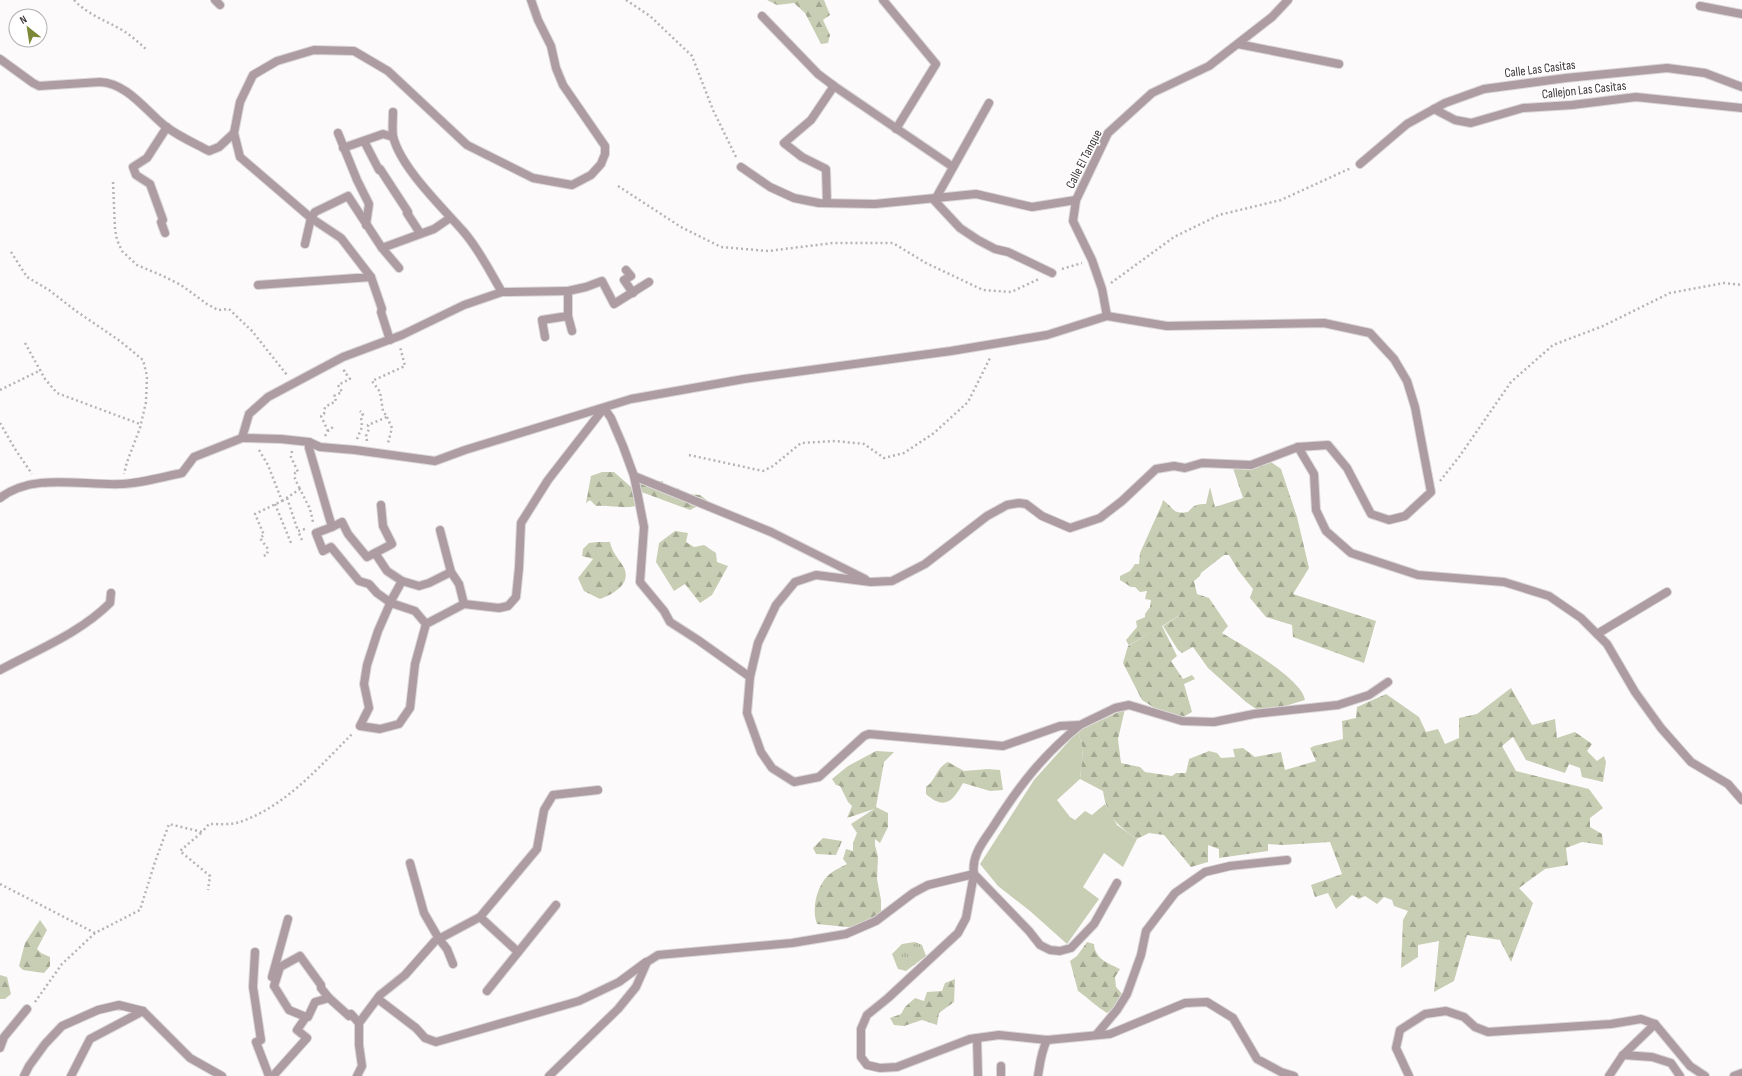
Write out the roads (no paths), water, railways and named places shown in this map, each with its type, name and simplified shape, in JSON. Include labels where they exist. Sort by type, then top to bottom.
[{"type":"street","points":[[394,338],[381,312],[382,309],[371,277],[341,238],[311,218],[240,157],[234,133],[240,102],[253,75],[277,61],[314,50],[354,51],[388,71],[467,145],[533,178],[572,186],[591,175],[602,164],[606,154],[605,146],[562,85],[551,46],[530,0]]},
{"type":"street","points":[[883,0],[936,64],[896,129]]},
{"type":"street","name":"Calle El Tanque","points":[[1107,316],[1102,289],[1092,260],[1073,221],[1076,200],[1108,133],[1152,93],[1209,66],[1272,17],[1288,0]]},
{"type":"street","points":[[1700,6],[1742,14]]},
{"type":"street","points":[[762,16],[818,74],[953,167]]},
{"type":"street","points":[[1238,44],[1339,64]]},
{"type":"street","points":[[0,59],[39,86],[110,82],[119,86],[166,127],[209,151],[219,147],[234,133]]},
{"type":"street","name":"Calle Las Casitas","points":[[1360,164],[1407,124],[1444,103],[1484,89],[1566,78],[1667,68],[1705,73],[1742,87]]},
{"type":"street","points":[[827,203],[826,169],[802,157],[784,143],[811,120],[834,86],[829,82]]},
{"type":"street","name":"Callejon Las Casitas","points":[[1434,109],[1455,120],[1471,123],[1523,108],[1572,106],[1636,97],[1742,108]]},
{"type":"street","points":[[934,199],[989,103]]},
{"type":"street","points":[[393,112],[393,137],[408,168],[450,218],[464,232],[486,264],[502,292]]},
{"type":"street","points":[[164,233],[161,222],[163,220],[150,184],[136,175],[133,167],[147,158],[166,127]]},
{"type":"street","points":[[338,133],[343,148],[369,204],[366,225]]},
{"type":"street","points":[[343,148],[383,134],[393,137]]},
{"type":"street","points":[[364,141],[379,170],[380,169],[420,233]]},
{"type":"street","points":[[742,167],[770,187],[794,198],[827,203],[875,204],[976,194],[1032,207],[1076,200]]},
{"type":"street","points":[[305,244],[311,218],[315,212],[348,196],[382,248],[399,268]]},
{"type":"street","points":[[934,199],[960,228],[978,240],[1008,252],[1052,274]]},
{"type":"street","points":[[382,248],[434,229],[450,218]]},
{"type":"street","points":[[626,270],[631,276],[624,280],[632,293]]},
{"type":"street","points":[[258,285],[371,277]]},
{"type":"street","points":[[242,438],[247,418],[252,410],[268,397],[343,357],[394,338],[464,305],[502,292],[568,291],[586,287],[602,281],[614,304],[649,282]]},
{"type":"street","points":[[568,291],[568,316],[572,331]]},
{"type":"street","points":[[545,337],[542,320],[568,316]]},
{"type":"street","points":[[0,498],[11,490],[36,484],[69,482],[122,484],[182,473],[194,457],[242,438],[309,442],[320,447],[366,451],[435,461],[465,450],[631,399],[744,379],[951,351],[1047,335],[1107,316],[1167,326],[1324,323],[1370,333],[1394,359],[1408,381],[1415,407],[1431,492],[1405,516],[1389,520],[1371,514],[1347,468],[1328,445],[1298,447],[1251,465],[1202,463],[1185,468],[1174,466],[1156,469],[1122,502],[1100,518],[1070,528],[1042,516],[1026,504],[1019,503],[1008,505],[987,516],[925,564],[892,580],[871,582],[816,575],[795,582],[776,605],[758,643],[750,677],[747,712],[761,752],[772,768],[794,782],[819,777],[864,736],[869,734],[1003,746],[1060,726],[1080,725]]},
{"type":"street","points":[[604,408],[611,418],[634,476],[644,527],[640,582],[664,611],[670,622],[750,677]]},
{"type":"street","points":[[402,581],[378,631],[367,665],[364,684],[369,708],[360,726],[380,729],[399,724],[410,708],[415,664],[426,624],[464,604],[499,608],[508,606],[516,597],[521,523],[548,480],[604,408]]},
{"type":"street","points":[[309,442],[309,448],[332,527]]},
{"type":"street","points":[[1298,447],[1314,474],[1316,510],[1326,531],[1350,553],[1418,575],[1504,582],[1549,596],[1581,618],[1607,644],[1635,692],[1661,728],[1690,762],[1728,784],[1742,800]]},
{"type":"street","points":[[634,476],[771,532],[871,582]]},
{"type":"street","points":[[381,505],[383,526],[392,544],[367,557],[348,534],[342,522],[316,533],[323,551],[331,548],[358,581],[368,584],[377,593],[391,603],[416,611],[426,624]]},
{"type":"street","points":[[440,530],[451,572],[459,584],[464,604]]},
{"type":"street","points":[[375,553],[387,571],[402,581],[419,586],[429,583],[451,572]]},
{"type":"street","points":[[1597,634],[1667,592]]},
{"type":"street","points":[[0,670],[48,646],[100,613],[110,603],[111,593]]},
{"type":"street","points":[[1294,1076],[1281,1072],[1257,1059],[1233,1018],[1207,1002],[1185,1003],[1110,1034],[1047,1040],[999,1035],[970,1039],[896,1067],[880,1068],[866,1065],[861,1057],[861,1029],[867,1015],[888,998],[958,933],[966,918],[974,874],[972,864],[979,849],[1016,792],[1033,770],[1080,725],[1115,708],[1128,705],[1182,721],[1208,722],[1285,710],[1338,705],[1369,695],[1388,682]]},
{"type":"street","points":[[357,1076],[362,1066],[359,1045],[360,1023],[380,994],[405,975],[439,939],[480,917],[537,849],[544,810],[552,795],[598,790]]},
{"type":"street","points":[[1096,1035],[1117,1010],[1127,994],[1141,956],[1146,931],[1175,893],[1205,872],[1230,866],[1287,860]]},
{"type":"street","points":[[410,863],[424,913],[439,939],[447,949],[453,964]]},
{"type":"street","points":[[974,874],[1029,931],[1040,945],[1050,950],[1060,951],[1072,948],[1094,924],[1117,883]]},
{"type":"street","points":[[378,999],[416,1028],[425,1038],[436,1042],[579,1001],[620,982],[658,955],[675,952],[685,953],[792,943],[846,934],[876,921],[914,893],[928,885],[974,874]]},
{"type":"street","points":[[487,991],[556,905]]},
{"type":"street","points":[[480,917],[518,952]]},
{"type":"street","points":[[288,919],[271,980],[289,1010],[306,1017]]},
{"type":"street","points":[[255,952],[253,987],[261,1040],[256,1042],[269,1076]]},
{"type":"street","points":[[274,986],[280,968],[300,956],[329,998],[348,1016],[350,1014],[360,1023]]},
{"type":"street","points":[[549,1076],[623,1004],[636,987],[647,962]]},
{"type":"street","points":[[273,1076],[307,1038],[297,1030],[306,1017],[308,1017],[315,1002],[329,998]]},
{"type":"street","points":[[24,1076],[29,1066],[45,1044],[62,1026],[98,1010],[120,1005],[143,1011],[190,1058],[222,1076]]},
{"type":"street","points":[[0,1048],[4,1037],[27,1009]]},
{"type":"street","points":[[71,1076],[90,1038],[143,1011]]},
{"type":"street","points":[[1409,1076],[1396,1048],[1400,1030],[1425,1014],[1446,1012],[1464,1017],[1475,1026],[1488,1032],[1611,1024],[1641,1019],[1655,1024],[1690,1066],[1706,1076]]},
{"type":"street","points":[[1609,1076],[1623,1055],[1655,1024]]},
{"type":"street","points":[[977,1038],[978,1076]]},
{"type":"street","points":[[1038,1076],[1041,1051],[1047,1040]]},
{"type":"street","points":[[1623,1055],[1652,1057],[1671,1063],[1680,1076]]},
{"type":"street","points":[[1001,1066],[1001,1076]]},
{"type":"street","points":[[1734,1076],[1742,1073]]}]
